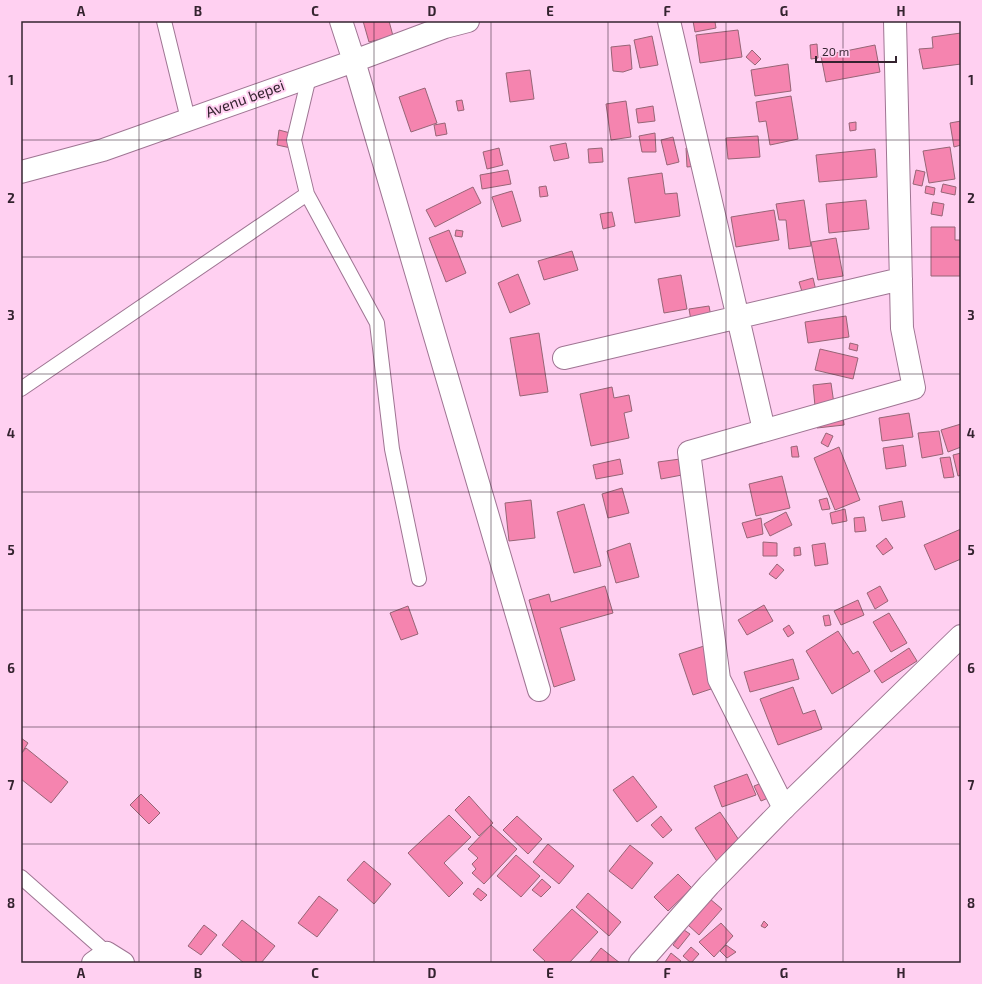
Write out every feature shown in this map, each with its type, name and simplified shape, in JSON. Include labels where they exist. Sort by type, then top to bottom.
[{"type":"street","points":[[341,21],[539,690]]},
{"type":"street","name":"Avenu bepei","points":[[21,172],[103,150],[445,27],[468,21]]},
{"type":"street","points":[[669,21],[764,430]]},
{"type":"street","points":[[784,808],[719,679],[689,452],[914,388],[902,328],[895,21]]},
{"type":"street","points":[[564,358],[901,279]]},
{"type":"street","points":[[640,963],[709,885],[784,808],[961,636]]},
{"type":"lane","points":[[164,21],[188,120]]},
{"type":"lane","points":[[309,77],[294,140],[307,194],[377,323],[392,449],[419,579]]},
{"type":"lane","points":[[21,389],[307,194]]},
{"type":"lane","points":[[21,877],[108,960]]},
{"type":"building","points":[[363,21],[389,21],[393,36],[369,42]]},
{"type":"building","points":[[693,21],[721,21],[715,22],[716,28],[695,32]]},
{"type":"building","points":[[738,30],[742,57],[700,63],[696,35]]},
{"type":"building","points":[[961,33],[961,64],[923,69],[919,49],[933,48],[932,37]]},
{"type":"building","points":[[652,36],[658,65],[640,68],[634,40]]},
{"type":"building","points":[[817,44],[818,58],[811,59],[810,45]]},
{"type":"building","points":[[630,45],[632,69],[623,72],[613,71],[611,47]]},
{"type":"building","points":[[875,45],[880,72],[826,82],[821,56]]},
{"type":"building","points":[[752,50],[761,59],[755,65],[746,57]]},
{"type":"building","points":[[788,64],[791,91],[755,96],[751,70]]},
{"type":"building","points":[[530,70],[534,99],[510,102],[506,73]]},
{"type":"building","points":[[425,88],[437,123],[411,132],[399,97]]},
{"type":"building","points":[[791,96],[798,139],[770,145],[766,121],[759,122],[756,102]]},
{"type":"building","points":[[462,100],[464,110],[458,111],[456,101]]},
{"type":"building","points":[[626,101],[631,137],[611,140],[606,104]]},
{"type":"building","points":[[653,106],[655,121],[638,123],[636,109]]},
{"type":"building","points":[[961,121],[961,145],[954,147],[950,123]]},
{"type":"building","points":[[856,122],[856,130],[850,131],[849,123]]},
{"type":"building","points":[[445,123],[447,134],[436,136],[434,125]]},
{"type":"building","points":[[279,130],[294,134],[291,148],[277,145]]},
{"type":"building","points":[[655,133],[656,152],[642,152],[639,136]]},
{"type":"building","points":[[758,136],[760,157],[728,159],[726,138]]},
{"type":"building","points":[[673,137],[679,162],[667,165],[661,140]]},
{"type":"building","points":[[566,143],[569,158],[554,161],[550,146]]},
{"type":"building","points":[[696,147],[697,166],[687,167],[686,148]]},
{"type":"building","points":[[950,147],[955,179],[929,183],[923,151]]},
{"type":"building","points":[[499,148],[503,165],[487,169],[483,152]]},
{"type":"building","points":[[602,148],[603,162],[589,163],[588,149]]},
{"type":"building","points":[[875,149],[877,177],[819,182],[816,155]]},
{"type":"building","points":[[508,170],[511,184],[482,189],[480,175]]},
{"type":"building","points":[[916,170],[925,172],[922,186],[913,184]]},
{"type":"building","points":[[662,173],[665,194],[677,193],[680,216],[635,223],[628,178]]},
{"type":"building","points":[[943,184],[956,187],[955,195],[941,192]]},
{"type":"building","points":[[546,186],[548,196],[540,197],[539,187]]},
{"type":"building","points":[[926,186],[935,188],[934,195],[925,193]]},
{"type":"building","points":[[473,187],[481,203],[435,227],[426,210]]},
{"type":"building","points":[[512,191],[521,221],[502,227],[492,197]]},
{"type":"building","points":[[804,200],[811,246],[789,249],[786,220],[779,220],[776,204]]},
{"type":"building","points":[[866,200],[869,229],[829,233],[826,204]]},
{"type":"building","points":[[933,202],[944,204],[942,216],[931,214]]},
{"type":"building","points":[[774,210],[779,240],[736,247],[731,217]]},
{"type":"building","points":[[612,212],[615,226],[603,229],[600,214]]},
{"type":"building","points":[[931,227],[955,227],[955,240],[961,240],[961,276],[931,276]]},
{"type":"building","points":[[449,230],[466,273],[446,282],[429,238]]},
{"type":"building","points":[[456,230],[463,231],[462,237],[455,236]]},
{"type":"building","points":[[836,238],[843,276],[818,280],[811,242]]},
{"type":"building","points":[[572,251],[578,270],[544,280],[538,261]]},
{"type":"building","points":[[518,274],[530,304],[510,313],[498,283]]},
{"type":"building","points":[[681,275],[687,309],[664,313],[658,279]]},
{"type":"building","points":[[813,278],[817,295],[804,298],[799,282]]},
{"type":"building","points":[[709,306],[712,322],[692,326],[689,309]]},
{"type":"building","points":[[846,316],[849,337],[808,343],[805,322]]},
{"type":"building","points":[[539,333],[548,392],[520,396],[510,338]]},
{"type":"building","points":[[850,343],[858,345],[857,351],[849,349]]},
{"type":"building","points":[[820,349],[858,358],[853,379],[815,370]]},
{"type":"building","points":[[831,383],[834,404],[815,406],[813,385]]},
{"type":"building","points":[[612,387],[614,398],[629,395],[632,411],[624,413],[629,438],[591,446],[580,394]]},
{"type":"building","points":[[842,407],[844,425],[817,428],[815,409]]},
{"type":"building","points":[[909,413],[913,437],[882,441],[879,418]]},
{"type":"building","points":[[961,424],[961,447],[948,452],[941,430]]},
{"type":"building","points":[[939,431],[943,454],[922,458],[918,433]]},
{"type":"building","points":[[826,433],[833,436],[828,447],[821,443]]},
{"type":"building","points":[[903,445],[906,466],[886,469],[883,448]]},
{"type":"building","points":[[797,446],[799,457],[792,457],[791,447]]},
{"type":"building","points":[[839,447],[860,500],[835,510],[814,458]]},
{"type":"building","points":[[961,453],[961,475],[958,476],[953,455]]},
{"type":"building","points":[[950,457],[954,477],[944,478],[940,458]]},
{"type":"building","points":[[620,459],[623,474],[596,479],[593,465]]},
{"type":"building","points":[[680,459],[682,475],[661,479],[658,462]]},
{"type":"building","points":[[782,476],[790,508],[756,516],[749,484]]},
{"type":"building","points":[[622,488],[629,513],[608,518],[602,494]]},
{"type":"building","points":[[827,498],[830,509],[822,510],[819,500]]},
{"type":"building","points":[[531,500],[535,538],[509,541],[505,503]]},
{"type":"building","points":[[902,501],[905,517],[882,521],[879,506]]},
{"type":"building","points":[[584,504],[601,566],[574,573],[557,512]]},
{"type":"building","points":[[845,509],[847,521],[832,524],[830,513]]},
{"type":"building","points":[[786,512],[792,525],[770,536],[764,524]]},
{"type":"building","points":[[864,517],[866,531],[855,532],[854,518]]},
{"type":"building","points":[[761,518],[763,534],[747,538],[742,523]]},
{"type":"building","points":[[961,529],[961,559],[935,570],[924,545]]},
{"type":"building","points":[[886,538],[893,548],[883,555],[876,546]]},
{"type":"building","points":[[763,542],[777,543],[777,556],[763,556]]},
{"type":"building","points":[[630,543],[639,577],[616,583],[607,551]]},
{"type":"building","points":[[825,543],[828,564],[815,566],[812,545]]},
{"type":"building","points":[[800,547],[801,555],[794,556],[794,548]]},
{"type":"building","points":[[777,564],[784,570],[776,579],[769,574]]},
{"type":"building","points":[[605,586],[613,613],[560,628],[575,680],[554,687],[529,600],[549,594],[551,602]]},
{"type":"building","points":[[880,586],[888,601],[875,609],[867,593]]},
{"type":"building","points":[[858,600],[864,615],[841,625],[834,611]]},
{"type":"building","points":[[764,605],[773,621],[747,635],[738,620]]},
{"type":"building","points":[[408,606],[418,634],[401,640],[390,613]]},
{"type":"building","points":[[889,613],[907,643],[891,652],[873,622]]},
{"type":"building","points":[[829,615],[831,625],[825,626],[823,616]]},
{"type":"building","points":[[789,625],[794,633],[788,637],[783,629]]},
{"type":"building","points":[[838,631],[853,654],[858,651],[870,671],[832,694],[806,651]]},
{"type":"building","points":[[704,646],[717,687],[693,695],[679,654]]},
{"type":"building","points":[[909,648],[917,661],[882,683],[874,671]]},
{"type":"building","points":[[793,659],[799,679],[750,692],[744,672]]},
{"type":"building","points":[[793,687],[803,714],[815,710],[822,729],[778,745],[760,699]]},
{"type":"building","points":[[21,738],[28,743],[21,754]]},
{"type":"building","points":[[26,748],[68,782],[51,803],[21,779],[21,754]]},
{"type":"building","points":[[747,774],[756,795],[722,807],[714,786]]},
{"type":"building","points":[[633,776],[657,807],[637,822],[613,790]]},
{"type":"building","points":[[767,781],[773,796],[761,801],[754,786]]},
{"type":"building","points":[[141,794],[160,813],[149,824],[130,805]]},
{"type":"building","points":[[469,796],[493,823],[479,836],[455,810]]},
{"type":"building","points":[[720,812],[743,846],[718,863],[695,828]]},
{"type":"building","points":[[449,815],[471,837],[444,863],[463,883],[449,897],[408,853]]},
{"type":"building","points":[[517,816],[542,839],[528,854],[503,830]]},
{"type":"building","points":[[661,816],[672,830],[663,838],[651,825]]},
{"type":"building","points":[[491,825],[517,849],[484,884],[472,873],[476,869],[472,864],[478,858],[468,849]]},
{"type":"building","points":[[548,844],[574,866],[559,884],[533,862]]},
{"type":"building","points":[[630,845],[653,863],[632,889],[609,871]]},
{"type":"building","points":[[516,855],[540,876],[521,897],[497,876]]},
{"type":"building","points":[[364,861],[391,884],[374,904],[347,880]]},
{"type":"building","points":[[678,874],[692,888],[668,911],[654,897]]},
{"type":"building","points":[[542,879],[551,887],[541,897],[532,890]]},
{"type":"building","points":[[478,888],[487,895],[481,901],[473,894]]},
{"type":"building","points":[[588,893],[621,922],[609,936],[576,907]]},
{"type":"building","points":[[319,896],[338,910],[317,937],[298,923]]},
{"type":"building","points":[[710,899],[722,909],[699,935],[688,925]]},
{"type":"building","points":[[572,909],[598,932],[569,963],[543,963],[545,961],[533,950]]},
{"type":"building","points":[[242,920],[275,946],[261,963],[244,963],[222,945]]},
{"type":"building","points":[[764,921],[768,925],[765,928],[761,926]]},
{"type":"building","points":[[721,923],[733,936],[714,957],[699,942]]},
{"type":"building","points":[[204,925],[217,935],[201,955],[188,946]]},
{"type":"building","points":[[684,930],[690,934],[678,949],[673,945]]},
{"type":"building","points":[[726,945],[736,952],[727,958],[720,951]]},
{"type":"building","points":[[691,947],[699,954],[691,963],[683,956]]},
{"type":"building","points":[[601,948],[620,963],[589,963]]},
{"type":"building","points":[[671,953],[681,961],[679,963],[665,962]]}]
